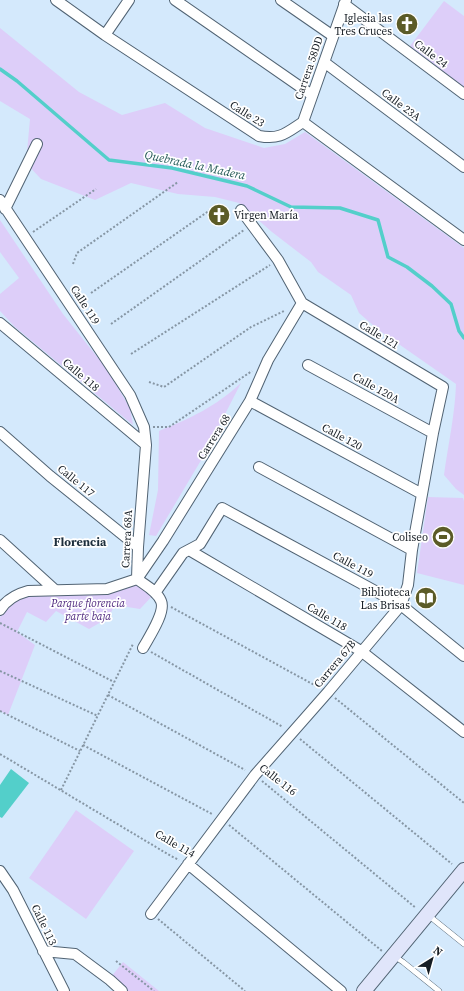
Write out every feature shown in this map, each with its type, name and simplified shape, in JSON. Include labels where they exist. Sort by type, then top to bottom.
[{"type":"main road","points":[[364,991],[388,953],[422,912],[461,871]]},
{"type":"street","name":"Calle 23","points":[[56,0],[105,35],[259,136],[269,138],[282,136],[303,122]]},
{"type":"street","points":[[105,35],[129,0]]},
{"type":"street","points":[[176,0],[312,95]]},
{"type":"street","points":[[280,0],[333,36]]},
{"type":"street","name":"Carrera 58DD","points":[[303,122],[345,2]]},
{"type":"street","name":"Calle 24","points":[[345,2],[464,94]]},
{"type":"street","name":"Calle 23A","points":[[324,62],[464,167]]},
{"type":"street","points":[[303,122],[464,240]]},
{"type":"street","points":[[5,209],[37,144]]},
{"type":"street","name":"Calle 119","points":[[0,200],[130,395],[144,427]]},
{"type":"street","points":[[241,210],[278,260],[302,303]]},
{"type":"street","name":"Carrera 68","points":[[137,579],[163,541],[250,401],[268,360],[302,303]]},
{"type":"street","name":"Calle 121","points":[[302,303],[443,387]]},
{"type":"street","name":"Calle 118","points":[[0,323],[146,445]]},
{"type":"street","name":"Calle 120A","points":[[308,365],[433,433]]},
{"type":"street","name":"Carrera 67B","points":[[151,914],[255,775],[328,692],[400,605],[408,585],[412,550],[433,433],[443,387]]},
{"type":"street","name":"Calle 120","points":[[250,401],[422,494]]},
{"type":"street","name":"Carrera 68A","points":[[0,610],[2,606],[16,595],[28,591],[107,589],[137,579],[146,445],[144,427]]},
{"type":"street","name":"Calle 117","points":[[0,432],[50,476],[138,547]]},
{"type":"street","points":[[259,467],[412,550]]},
{"type":"street","name":"Calle 119","points":[[189,550],[200,544],[222,508],[400,605],[464,656]]},
{"type":"street","points":[[0,540],[55,590]]},
{"type":"street","points":[[155,592],[183,553],[189,550]]},
{"type":"street","name":"Calle 118","points":[[189,550],[361,651],[464,732]]},
{"type":"street","points":[[137,579],[155,592],[161,601],[161,613],[144,648]]},
{"type":"street","name":"Calle 114","points":[[188,864],[341,991]]},
{"type":"street","name":"Calle 113","points":[[0,871],[13,890],[64,991]]},
{"type":"street","points":[[43,951],[75,954],[110,980],[122,991]]},
{"type":"lane","points":[[422,912],[464,944]]},
{"type":"lane","points":[[388,953],[403,962],[439,991]]},
{"type":"path","points":[[73,264],[76,253],[178,182]]},
{"type":"path","points":[[25,237],[96,189]]},
{"type":"path","points":[[91,292],[213,208]]},
{"type":"path","points":[[111,324],[252,225]]},
{"type":"path","points":[[131,354],[278,260]]},
{"type":"path","points":[[149,382],[164,387],[251,327],[302,303]]},
{"type":"path","points":[[144,427],[169,427],[268,360]]},
{"type":"path","points":[[0,623],[114,682]]},
{"type":"path","points":[[61,790],[134,642],[292,732],[461,871]]},
{"type":"path","points":[[0,671],[98,716]]},
{"type":"path","name":"Calle 116","points":[[108,695],[255,775],[422,912]]},
{"type":"path","points":[[0,711],[80,751]]},
{"type":"path","points":[[83,745],[221,819],[388,953]]},
{"type":"path","name":"Calle 114","points":[[0,754],[171,856],[188,864]]},
{"type":"path","points":[[151,914],[245,991]]},
{"type":"path","points":[[116,961],[154,991]]},
{"type":"green space","points":[[444,1],[464,16],[464,87],[410,46]]},
{"type":"green space","points":[[0,28],[79,92],[122,115],[165,103],[205,128],[264,148],[285,144],[305,132],[464,248],[464,495],[456,489],[444,475],[453,419],[456,384],[380,331],[359,313],[351,295],[318,272],[311,262],[272,232],[239,203],[215,197],[178,194],[131,183],[95,200],[41,179],[26,163],[30,119],[0,101]]},
{"type":"green space","points":[[0,220],[63,314],[106,368],[130,408],[133,425],[15,327],[0,311],[0,294],[19,278],[0,252]]},
{"type":"green space","points":[[241,383],[203,457],[156,536],[149,535],[158,490],[159,431],[202,411],[222,399]]},
{"type":"green space","name":"Coliseo","points":[[428,497],[463,498],[464,585],[417,573]]},
{"type":"green space","name":"Parque florencia parte baja","points":[[137,579],[155,593],[140,609],[115,605],[108,618],[89,629],[56,611],[46,622],[27,612],[17,632],[35,645],[8,715],[0,711],[0,618],[2,613],[20,598]]},
{"type":"green space","points":[[76,810],[134,851],[86,919],[29,878]]},
{"type":"green space","points":[[123,962],[159,991],[125,991],[111,977]]},
{"type":"shaded area","points":[[11,769],[29,783],[2,818],[0,817],[0,785]]},
{"type":"waterway","name":"Quebrada la Madera","points":[[0,69],[17,81],[109,160],[172,168],[247,186],[291,207],[340,208],[378,220],[388,257],[407,267],[432,286],[451,304],[459,331],[464,338]]},
{"type":"place","name":"Iglesia las Tres Cruces","points":[[407,24]]},
{"type":"place","name":"Virgen María","points":[[219,215]]},
{"type":"place","name":"Coliseo","points":[[443,537]]},
{"type":"place","name":"Biblioteca Las Brisas","points":[[426,598]]},
{"type":"district","name":"Florencia","points":[[80,542]]}]
